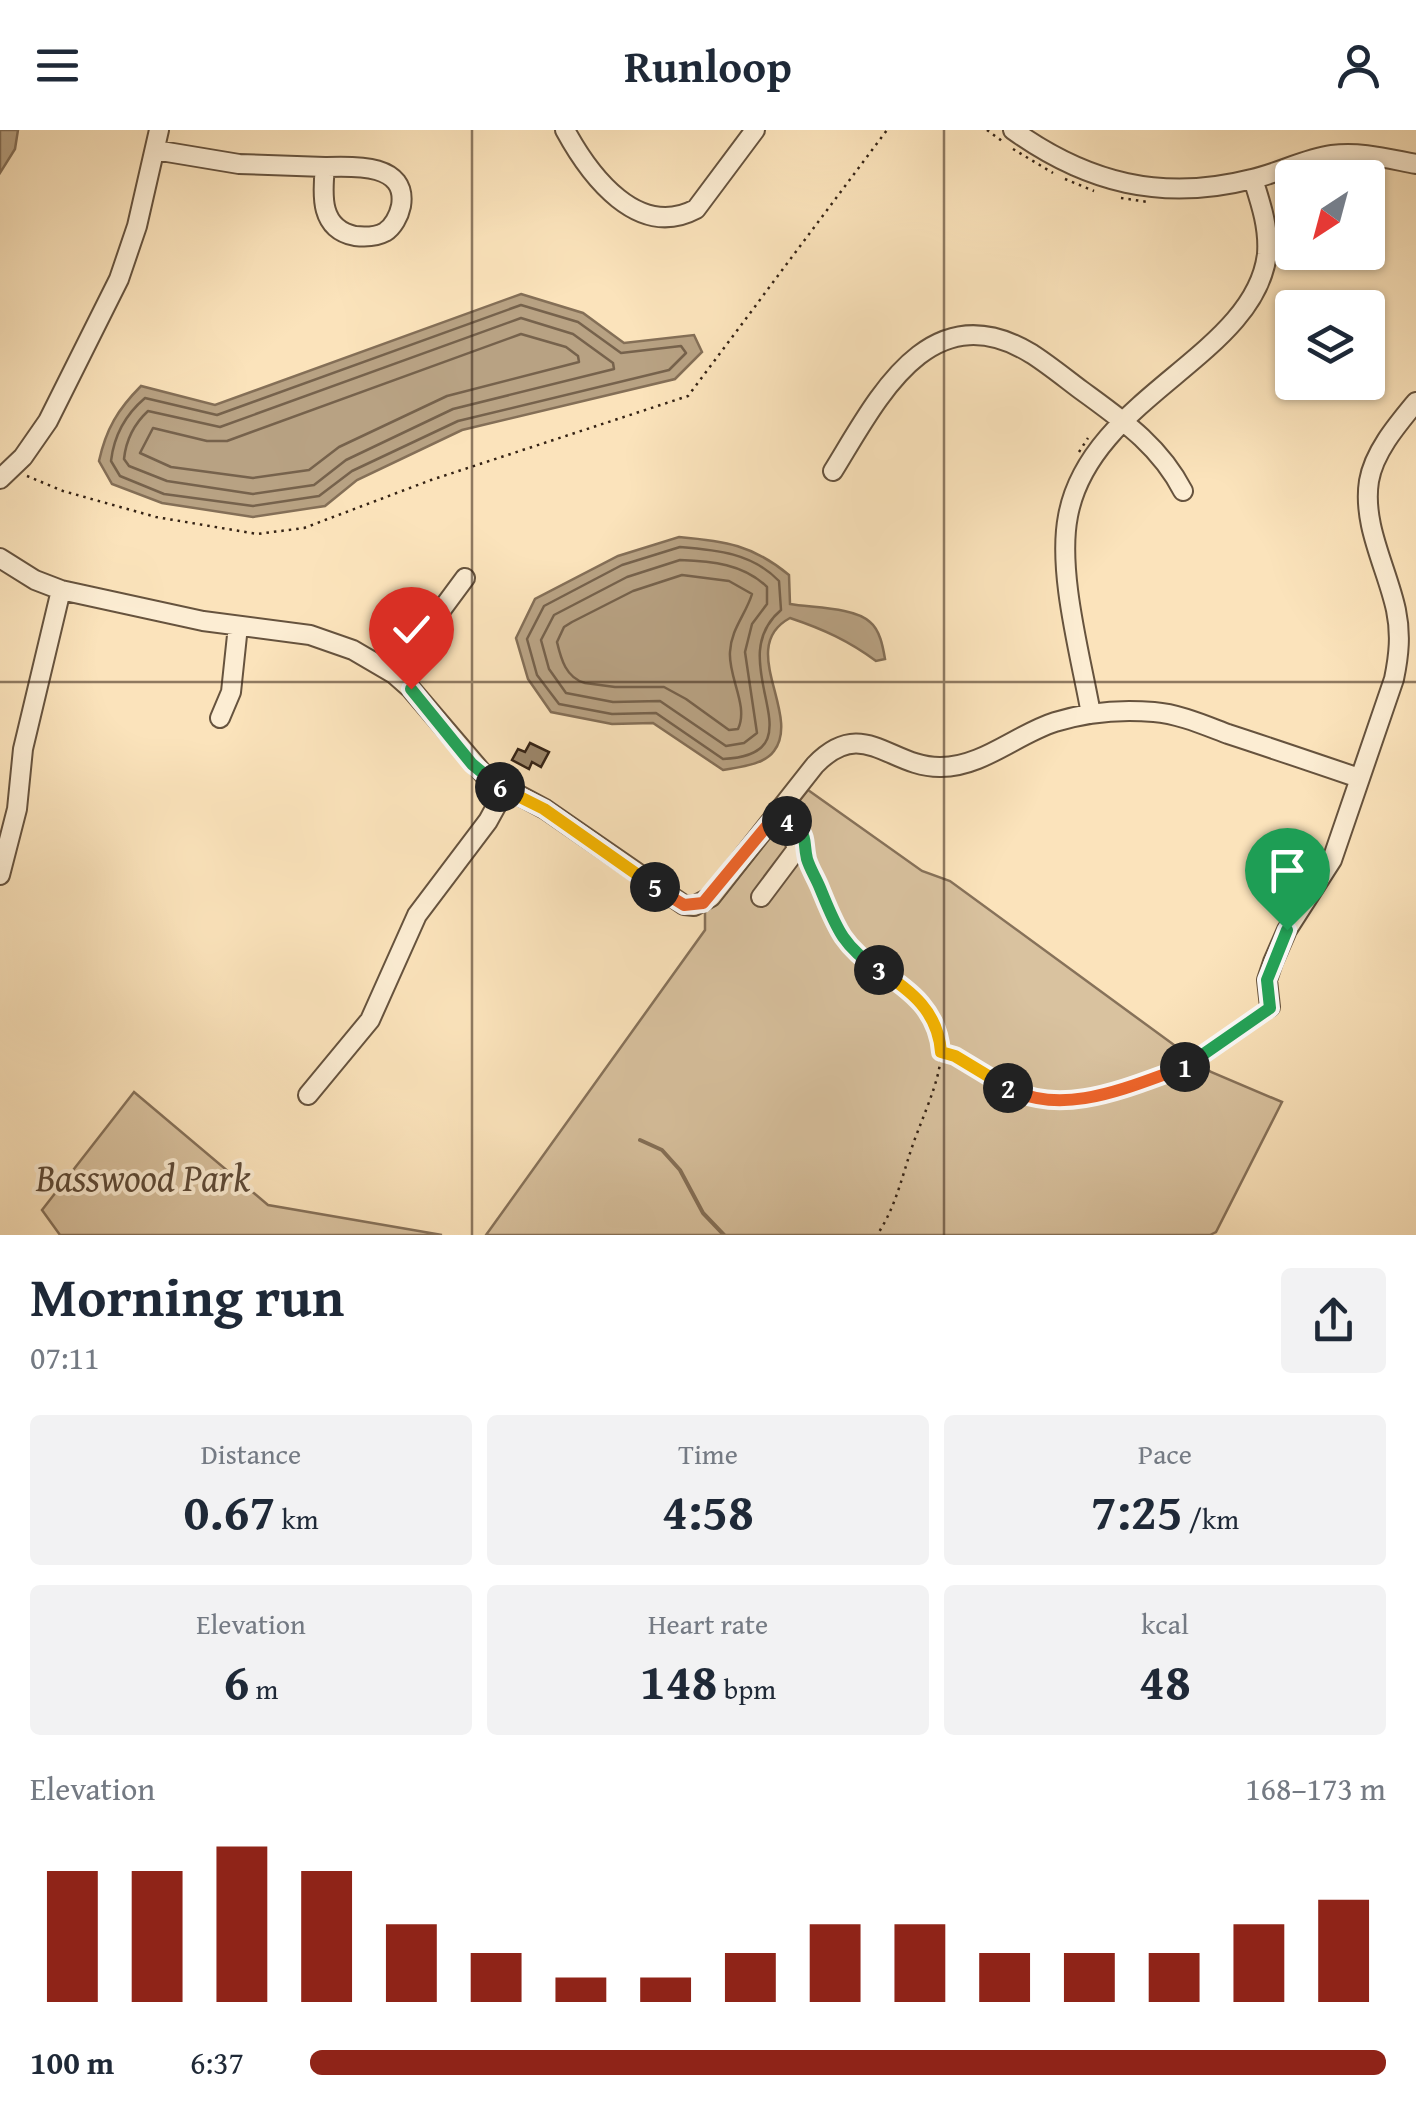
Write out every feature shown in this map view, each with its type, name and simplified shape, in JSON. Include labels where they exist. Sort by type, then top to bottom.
[{"type":"street","points":[[0,479],[23,457],[48,422],[119,279],[133,240],[159,130]]},
{"type":"street","points":[[565,130],[592,174],[635,209],[665,219],[696,209],[755,130]]},
{"type":"street","points":[[1013,130],[1050,156],[1114,181],[1184,189],[1254,179],[1333,155],[1372,156],[1416,164]]},
{"type":"street","points":[[154,150],[227,162],[375,168],[395,180],[402,196],[393,224],[386,231],[362,237],[340,231],[328,218],[324,206],[325,167]]},
{"type":"street","points":[[1091,714],[1067,574],[1068,517],[1088,463],[1123,420],[1231,324],[1252,298],[1264,270],[1267,239],[1254,179]]},
{"type":"street","points":[[832,472],[898,371],[914,356],[955,339],[998,340],[1032,354],[1123,420],[1149,442],[1170,467],[1183,491]]},
{"type":"street","points":[[1270,1008],[1267,980],[1273,962],[1287,930],[1332,860],[1394,678],[1399,654],[1395,606],[1371,524],[1369,480],[1376,458],[1416,402]]},
{"type":"street","points":[[0,558],[23,574],[61,590],[167,614],[289,631],[335,642],[394,674],[430,708],[472,764],[505,790],[544,809],[684,905],[694,906],[711,896],[814,765],[833,749],[852,742],[869,744],[925,766],[960,764],[1036,730],[1091,714],[1116,710],[1158,712],[1359,778]]},
{"type":"street","points":[[394,674],[465,578]]},
{"type":"street","points":[[0,875],[16,809],[25,738],[61,590]]},
{"type":"street","points":[[220,718],[231,692],[238,626]]},
{"type":"street","points":[[308,1094],[370,1020],[417,915],[488,820],[505,790]]},
{"type":"street","points":[[761,897],[797,849],[793,837],[771,821]]},
{"type":"path","points":[[24,474],[63,491],[156,517],[258,534],[304,528],[430,480],[688,396],[887,130]]},
{"type":"path","points":[[1076,457],[1092,433]]},
{"type":"path","points":[[806,855],[836,930],[864,960],[927,1008],[936,1023],[941,1052],[939,1076],[902,1173],[898,1198],[877,1235]]},
{"type":"path","points":[[941,1052],[955,1056],[1025,1098],[1060,1102],[1118,1091],[1186,1067],[1270,1008]]},
{"type":"green space","points":[[808,790],[922,871],[950,881],[1211,1072],[1282,1102],[1216,1232],[486,1235],[705,930],[705,912],[718,903]]},
{"type":"green space","name":"Basswood Park","points":[[134,1092],[268,1205],[442,1235],[60,1235],[42,1210]]},
{"type":"water","points":[[0,130],[18,130],[15,149],[0,173]]},
{"type":"water","points":[[521,294],[583,313],[624,343],[694,335],[702,352],[675,379],[462,430],[357,480],[325,506],[253,517],[162,503],[112,484],[99,461],[114,420],[141,386],[215,405]]},
{"type":"water","points":[[679,537],[725,543],[763,557],[789,575],[790,604],[843,611],[870,622],[885,659],[876,661],[835,636],[790,618],[775,631],[769,646],[781,736],[770,756],[723,770],[653,723],[612,724],[551,712],[528,679],[516,638],[535,599],[618,556]]},
{"type":"building","points":[[530,743],[549,752],[541,767],[532,762],[529,769],[512,760],[518,749],[525,752]]},
{"type":"waterway","points":[[640,1140],[662,1150],[680,1170],[703,1213],[724,1235]]},
{"type":"route","points":[[411,689],[487,778],[544,809],[675,902],[694,906],[703,903],[771,821],[783,830],[787,820],[807,841],[811,869],[836,930],[846,944],[927,1008],[936,1023],[941,1052],[955,1056],[1025,1098],[1060,1102],[1118,1091],[1186,1067],[1270,1008],[1267,980],[1287,930]]}]
